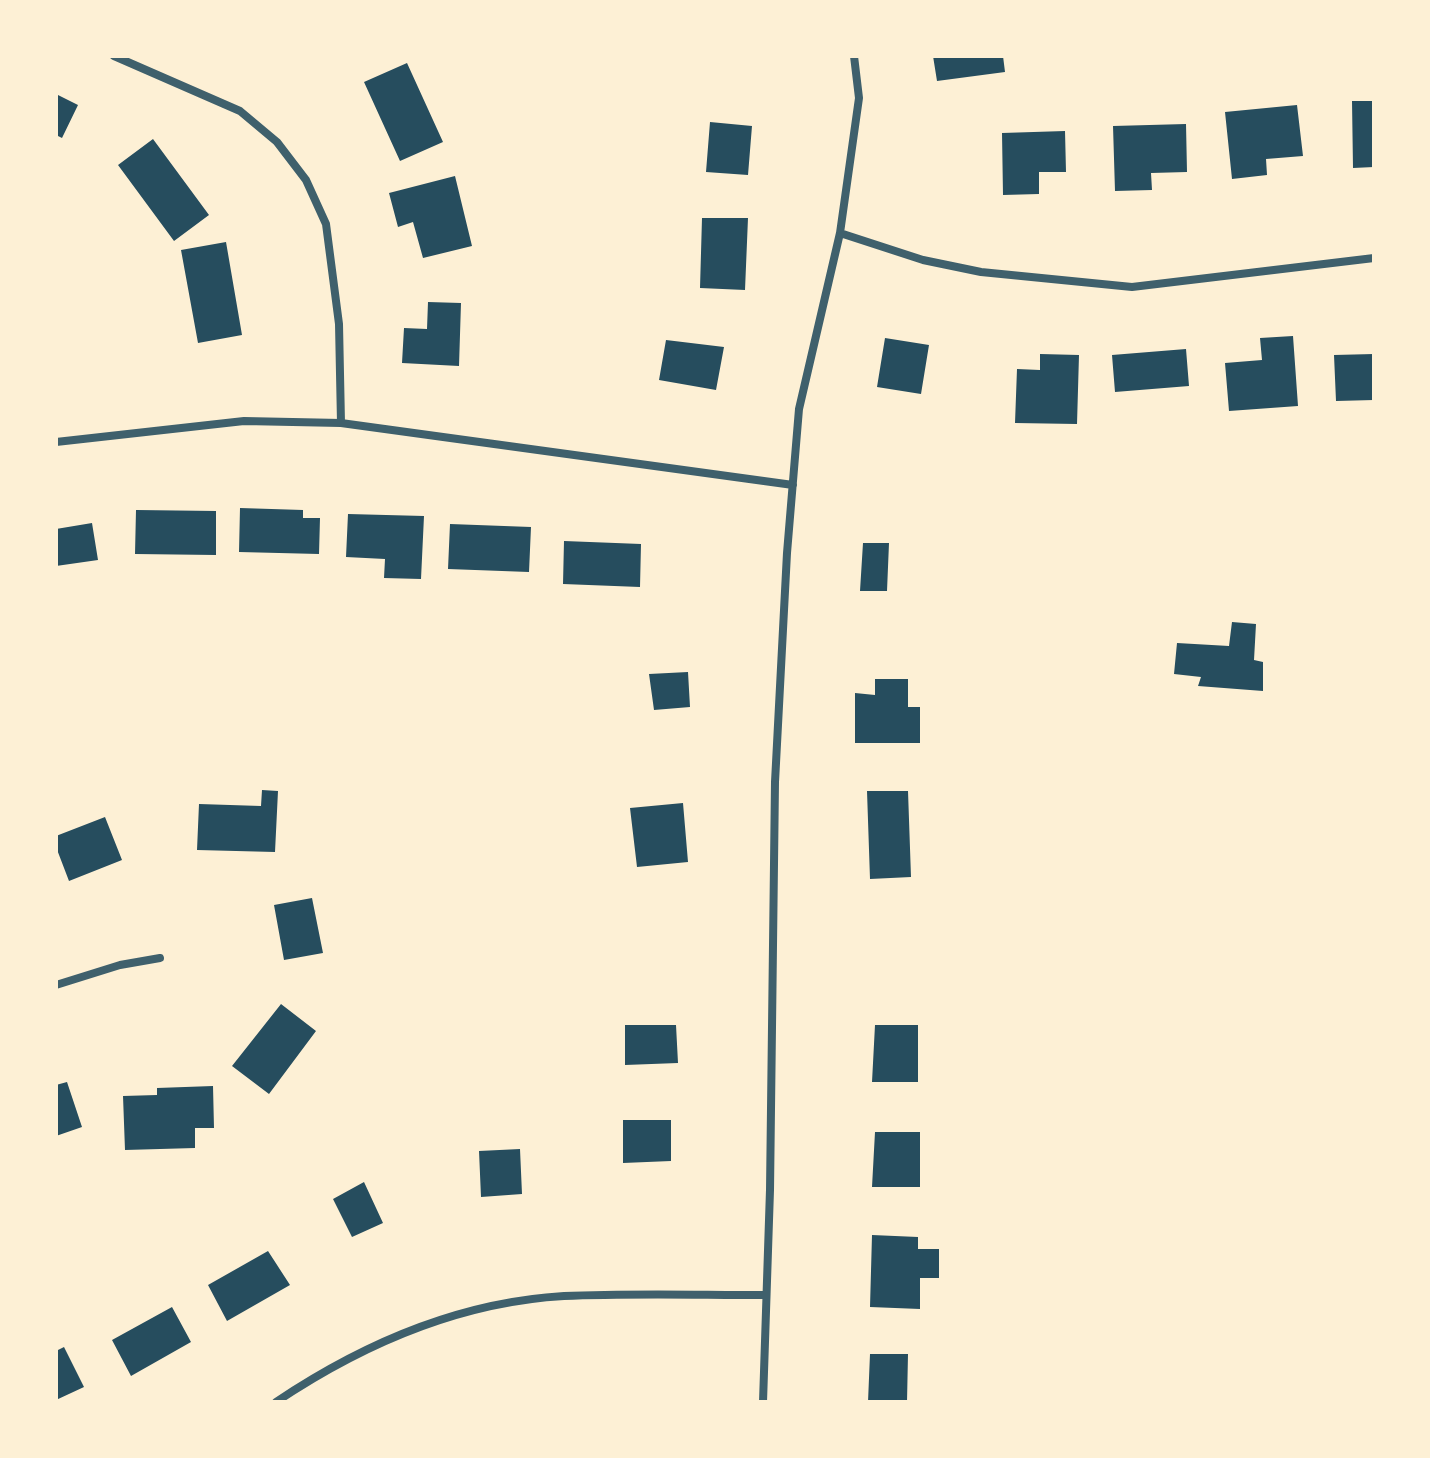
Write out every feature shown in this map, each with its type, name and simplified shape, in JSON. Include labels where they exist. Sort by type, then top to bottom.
[{"type":"street","points":[[114,56],[240,111],[277,142],[306,180],[326,224],[339,324],[341,423]]},
{"type":"street","points":[[763,1402],[770,1190],[775,782],[793,485],[799,409],[840,233],[859,98],[854,56]]},
{"type":"street","points":[[840,233],[923,260],[981,272],[1132,287],[1374,258]]},
{"type":"street","points":[[56,442],[244,421],[341,423],[793,485]]},
{"type":"street","points":[[56,985],[120,965],[160,958]]},
{"type":"street","points":[[276,1402],[357,1353],[447,1318],[494,1307],[562,1296],[765,1295]]},
{"type":"building","points":[[933,56],[1003,56],[1005,72],[937,81]]},
{"type":"building","points":[[407,63],[443,142],[400,161],[364,82]]},
{"type":"building","points":[[56,94],[78,105],[62,138],[56,135]]},
{"type":"building","points":[[1352,101],[1374,101],[1374,167],[1353,168]]},
{"type":"building","points":[[1297,105],[1303,156],[1266,159],[1267,175],[1232,179],[1225,112]]},
{"type":"building","points":[[710,122],[752,126],[748,175],[706,172]]},
{"type":"building","points":[[1186,124],[1187,172],[1151,173],[1152,190],[1115,191],[1113,126]]},
{"type":"building","points":[[1065,131],[1066,172],[1039,172],[1039,194],[1003,195],[1002,133]]},
{"type":"building","points":[[153,139],[209,215],[174,241],[118,165]]},
{"type":"building","points":[[455,176],[472,246],[423,258],[413,222],[398,227],[389,193]]},
{"type":"building","points":[[702,218],[748,218],[745,290],[700,288]]},
{"type":"building","points":[[226,242],[242,335],[198,343],[181,250]]},
{"type":"building","points":[[428,302],[461,303],[459,366],[402,363],[404,328],[427,329]]},
{"type":"building","points":[[1293,336],[1298,406],[1229,411],[1225,363],[1262,360],[1260,338]]},
{"type":"building","points":[[885,338],[929,345],[921,394],[877,387]]},
{"type":"building","points":[[666,340],[724,347],[716,390],[659,380]]},
{"type":"building","points":[[1186,349],[1189,386],[1115,392],[1112,355]]},
{"type":"building","points":[[1040,354],[1079,355],[1077,424],[1015,423],[1017,369],[1040,370]]},
{"type":"building","points":[[1374,354],[1374,400],[1336,401],[1334,355]]},
{"type":"building","points":[[240,508],[303,510],[303,518],[320,518],[319,554],[239,552]]},
{"type":"building","points":[[136,510],[216,511],[216,555],[135,554]]},
{"type":"building","points":[[348,514],[424,516],[421,579],[384,578],[385,559],[346,557]]},
{"type":"building","points":[[92,523],[98,560],[56,566],[56,529]]},
{"type":"building","points":[[450,524],[531,527],[529,572],[448,569]]},
{"type":"building","points":[[564,541],[641,544],[640,587],[563,584]]},
{"type":"building","points":[[863,543],[889,543],[887,591],[860,591]]},
{"type":"building","points":[[1232,622],[1256,624],[1254,660],[1263,662],[1263,691],[1198,686],[1201,677],[1174,674],[1177,643],[1229,646]]},
{"type":"building","points":[[688,672],[690,707],[654,710],[649,674]]},
{"type":"building","points":[[875,679],[908,679],[908,707],[920,707],[920,743],[855,743],[855,693],[875,695]]},
{"type":"building","points":[[262,790],[278,791],[275,852],[197,850],[199,804],[261,806]]},
{"type":"building","points":[[867,791],[908,791],[911,877],[870,879]]},
{"type":"building","points":[[683,803],[688,862],[637,867],[630,808]]},
{"type":"building","points":[[105,817],[122,860],[69,881],[56,847],[56,836]]},
{"type":"building","points":[[312,898],[323,953],[284,960],[274,905]]},
{"type":"building","points":[[281,1004],[316,1031],[269,1094],[232,1066]]},
{"type":"building","points":[[625,1025],[676,1025],[678,1063],[625,1065]]},
{"type":"building","points":[[875,1025],[918,1025],[918,1082],[872,1082]]},
{"type":"building","points":[[67,1082],[82,1127],[56,1136],[56,1085]]},
{"type":"building","points":[[213,1086],[214,1128],[195,1128],[195,1148],[125,1150],[123,1096],[157,1095],[157,1088]]},
{"type":"building","points":[[623,1120],[671,1120],[671,1161],[623,1163]]},
{"type":"building","points":[[875,1132],[920,1132],[920,1187],[872,1187]]},
{"type":"building","points":[[520,1149],[522,1194],[481,1197],[479,1151]]},
{"type":"building","points":[[364,1182],[383,1223],[352,1237],[333,1199]]},
{"type":"building","points":[[872,1235],[918,1237],[918,1249],[939,1249],[939,1278],[920,1278],[920,1309],[870,1307]]},
{"type":"building","points":[[268,1251],[290,1285],[227,1321],[208,1285]]},
{"type":"building","points":[[172,1307],[191,1342],[131,1376],[112,1340]]},
{"type":"building","points":[[64,1347],[84,1387],[56,1400],[56,1351]]},
{"type":"building","points":[[870,1354],[908,1354],[907,1402],[868,1402]]}]
